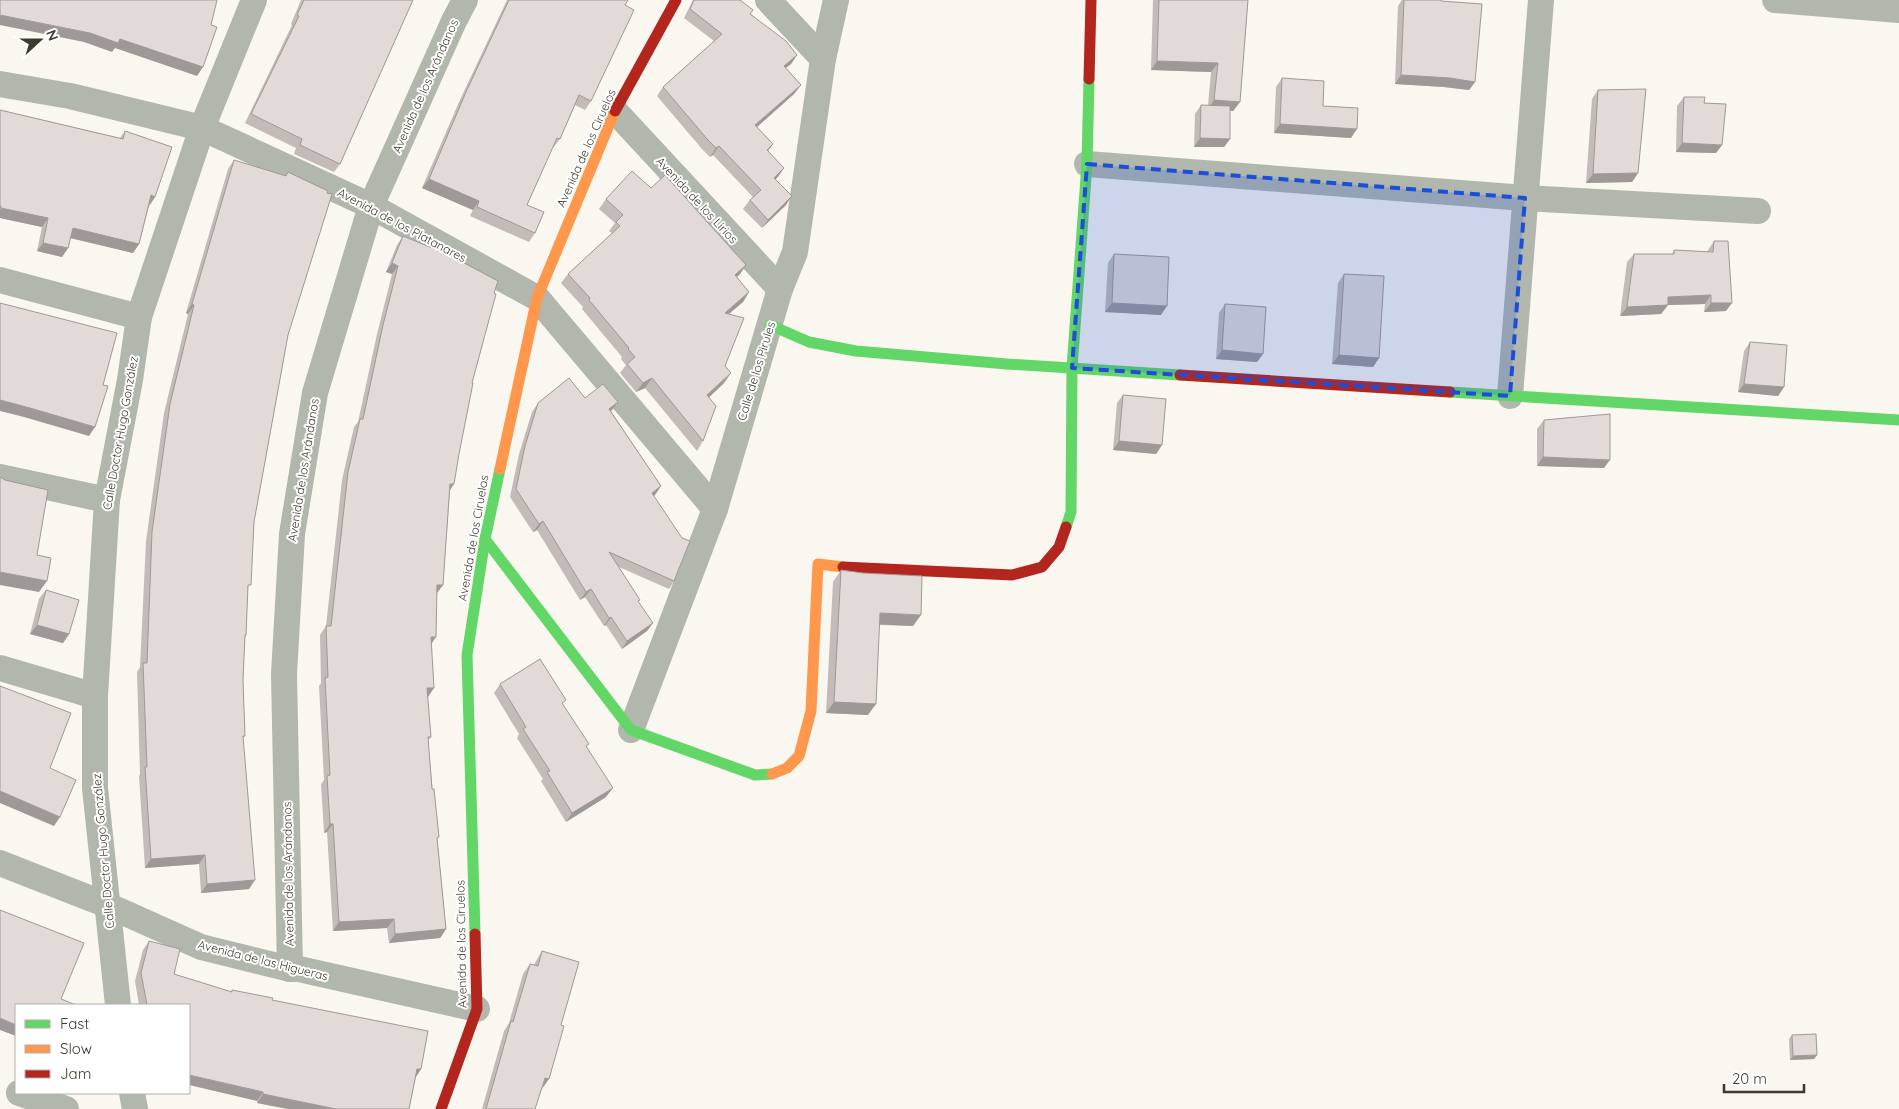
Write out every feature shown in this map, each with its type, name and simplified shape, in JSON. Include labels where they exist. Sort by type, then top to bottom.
[{"type":"street","name":"Calle Doctor Hugo González","points":[[118,1004],[95,788],[95,696],[107,500],[130,380],[139,317],[202,128],[254,0]]},
{"type":"street","name":"Avenida de los Arándanos","points":[[290,969],[284,674],[292,534],[315,393],[371,206],[465,0]]},
{"type":"street","name":"Avenida de los Ciruelos","points":[[441,1109],[478,1009],[467,655],[485,539],[537,298],[615,111],[676,0]]},
{"type":"street","points":[[768,0],[823,59]]},
{"type":"street","name":"Calle de los Pirules","points":[[631,730],[715,509],[780,289],[795,252],[823,59],[836,0]]},
{"type":"street","points":[[485,539],[631,730],[755,775],[774,774],[786,768],[799,756],[811,711],[818,564],[856,569],[1012,574],[1042,567],[1058,547],[1071,512],[1072,368],[1087,164],[1091,0]]},
{"type":"street","points":[[1510,396],[1541,0]]},
{"type":"street","points":[[1775,0],[1899,10]]},
{"type":"street","name":"Avenida de los Platanares","points":[[0,84],[70,96],[202,128],[371,206],[537,298],[715,509]]},
{"type":"street","name":"Avenida de los Lirios","points":[[615,111],[780,289]]},
{"type":"street","points":[[1087,164],[1525,198],[1758,211]]},
{"type":"street","points":[[0,280],[139,317]]},
{"type":"street","points":[[770,325],[809,342],[856,351],[1072,368],[1899,420]]},
{"type":"street","points":[[0,477],[107,500]]},
{"type":"street","points":[[0,668],[95,696]]},
{"type":"street","name":"Avenida de las Higueras","points":[[0,863],[107,905],[201,946],[290,969],[298,969],[478,1009]]},
{"type":"street","points":[[0,1086],[15,1091]]},
{"type":"street","points":[[23,1094],[66,1109]]},
{"type":"street","points":[[132,1094],[135,1109]]},
{"type":"highlighted area","points":[[1087,164],[1525,198],[1510,396],[1072,368]]},
{"type":"building","points":[[0,0],[217,0],[211,25],[217,27],[203,67],[120,39],[118,43],[90,33],[0,15]]},
{"type":"building","points":[[304,0],[413,0],[340,164],[300,145],[302,139],[251,114],[299,16],[297,15]]},
{"type":"building","points":[[509,0],[628,0],[625,5],[634,10],[591,101],[579,95],[560,139],[557,138],[527,205],[544,212],[535,233],[477,207],[479,201],[429,179],[466,92]]},
{"type":"building","points":[[694,0],[740,0],[753,10],[750,14],[786,41],[797,55],[784,66],[801,85],[755,125],[773,144],[767,150],[784,168],[774,178],[792,196],[768,220],[750,200],[761,190],[719,146],[716,148],[708,140],[663,87],[722,34],[690,9]]},
{"type":"building","points":[[1159,0],[1248,0],[1240,102],[1214,100],[1218,63],[1157,61]]},
{"type":"building","points":[[1404,0],[1441,0],[1482,4],[1475,82],[1450,78],[1401,75]]},
{"type":"building","points":[[1282,78],[1324,81],[1323,106],[1358,108],[1357,129],[1280,124]]},
{"type":"building","points":[[1646,89],[1638,173],[1593,174],[1598,90]]},
{"type":"building","points":[[1684,97],[1705,97],[1704,103],[1726,104],[1722,145],[1682,143]]},
{"type":"building","points":[[1201,105],[1230,106],[1230,139],[1200,138]]},
{"type":"building","points":[[0,110],[123,139],[125,131],[172,147],[155,197],[151,195],[139,244],[73,228],[68,248],[43,243],[48,218],[1,208]]},
{"type":"building","points":[[234,160],[286,176],[288,172],[332,194],[288,335],[254,522],[251,585],[248,585],[245,635],[243,680],[245,736],[243,736],[255,880],[207,884],[205,855],[151,859],[145,767],[147,767],[143,663],[147,663],[152,532],[170,404],[194,305],[192,304]]},
{"type":"building","points":[[632,171],[651,188],[665,175],[746,265],[735,275],[749,292],[725,313],[744,318],[725,366],[731,373],[707,395],[716,406],[703,441],[652,378],[643,383],[627,364],[635,357],[589,300],[590,298],[568,274],[620,226],[616,222],[623,215],[606,199]]},
{"type":"building","points":[[403,236],[449,255],[498,281],[472,383],[454,484],[450,484],[443,585],[437,585],[436,637],[431,637],[434,688],[427,688],[431,737],[428,737],[432,789],[434,789],[439,837],[437,838],[446,929],[395,934],[394,919],[339,922],[333,824],[330,824],[327,776],[330,775],[325,678],[328,677],[326,626],[331,626],[348,472],[360,419],[363,419],[398,266],[392,263]]},
{"type":"building","points":[[1714,241],[1728,241],[1732,303],[1711,303],[1711,295],[1668,297],[1668,305],[1627,307],[1634,254],[1674,254],[1674,250],[1713,252]]},
{"type":"building","points":[[1114,254],[1169,257],[1167,306],[1112,303]]},
{"type":"building","points":[[1344,274],[1384,276],[1379,358],[1339,355]]},
{"type":"building","points":[[0,303],[117,333],[103,385],[108,386],[95,427],[0,400]]},
{"type":"building","points":[[1225,304],[1266,307],[1263,354],[1222,350]]},
{"type":"building","points":[[1750,342],[1787,345],[1784,387],[1744,384]]},
{"type":"building","points":[[569,378],[585,398],[603,384],[618,402],[609,409],[661,486],[652,493],[682,538],[690,541],[674,581],[609,552],[653,623],[627,641],[611,617],[609,618],[591,589],[586,592],[543,521],[539,524],[516,489],[525,446],[538,403]]},
{"type":"building","points":[[1123,395],[1166,399],[1162,445],[1119,441]]},
{"type":"building","points":[[1610,414],[1610,460],[1543,457],[1544,420]]},
{"type":"building","points":[[0,477],[5,480],[48,490],[37,555],[51,558],[47,581],[0,572]]},
{"type":"building","points":[[841,570],[922,576],[921,615],[880,613],[876,704],[834,702]]},
{"type":"building","points":[[46,590],[79,600],[69,634],[37,625]]},
{"type":"building","points":[[540,659],[566,700],[562,703],[589,744],[586,746],[613,788],[572,813],[547,772],[550,771],[523,729],[526,727],[500,684]]},
{"type":"building","points":[[0,686],[71,713],[50,768],[76,780],[60,817],[0,791]]},
{"type":"building","points":[[0,910],[84,943],[61,999],[74,1004],[15,1004],[15,1025],[0,1018]]},
{"type":"building","points":[[149,941],[180,949],[174,974],[232,992],[232,990],[273,998],[272,1000],[428,1031],[421,1069],[417,1069],[409,1109],[336,1109],[263,1094],[263,1092],[190,1075],[190,1004],[147,1004],[141,973]]},
{"type":"building","points":[[542,951],[579,962],[561,1025],[564,1026],[549,1079],[545,1078],[535,1109],[486,1109],[511,1021],[513,1022],[530,964],[538,966]]},
{"type":"building","points":[[1816,1034],[1817,1055],[1793,1056],[1792,1035]]},
{"type":"traffic: fast","points":[[1066,527],[1071,512],[1072,368],[1087,164],[1089,79]]},
{"type":"traffic: fast","points":[[770,325],[809,342],[856,351],[1007,364],[1180,375]]},
{"type":"traffic: fast","points":[[1450,392],[1899,420]]},
{"type":"traffic: fast","points":[[475,934],[467,655],[485,539],[500,469]]},
{"type":"traffic: fast","points":[[485,539],[631,730],[755,775],[772,774]]},
{"type":"traffic: slow","points":[[500,469],[537,298],[615,111]]},
{"type":"traffic: slow","points":[[772,774],[787,768],[799,756],[811,711],[818,564],[843,567]]},
{"type":"traffic: jam","points":[[615,111],[676,0]]},
{"type":"traffic: jam","points":[[1089,79],[1091,0]]},
{"type":"traffic: jam","points":[[1180,375],[1450,392]]},
{"type":"traffic: jam","points":[[843,567],[1012,575],[1042,567],[1059,547],[1066,527]]},
{"type":"traffic: jam","points":[[441,1109],[477,1009],[475,934]]}]
